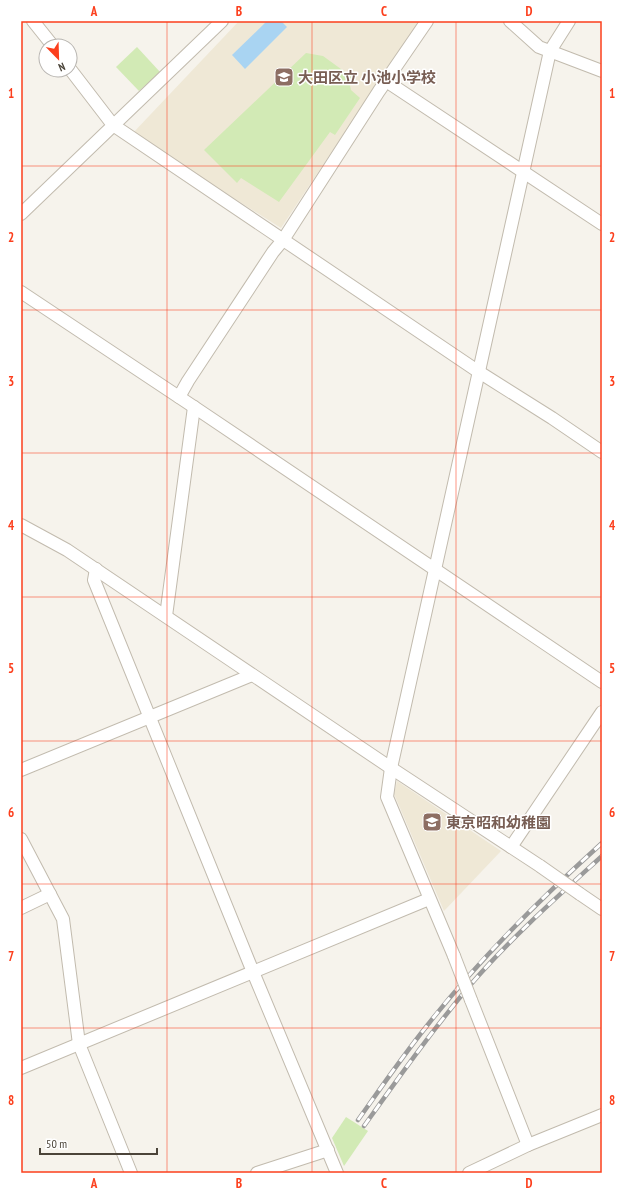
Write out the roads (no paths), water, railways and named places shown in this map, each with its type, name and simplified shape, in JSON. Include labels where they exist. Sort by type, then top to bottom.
[{"type":"street","points":[[33,21],[47,38]]},
{"type":"street","points":[[21,214],[222,21]]},
{"type":"street","points":[[179,397],[188,381],[427,21]]},
{"type":"street","points":[[510,21],[539,48],[602,72]]},
{"type":"street","points":[[528,1145],[454,956],[387,797],[435,570],[550,51],[569,21]]},
{"type":"street","points":[[77,78],[113,125],[479,372],[552,418],[602,452]]},
{"type":"street","points":[[386,82],[602,224]]},
{"type":"street","points":[[21,292],[602,682]]},
{"type":"street","points":[[166,616],[194,407]]},
{"type":"street","points":[[21,525],[67,550],[96,569],[602,909]]},
{"type":"street","points":[[96,569],[94,580],[253,972],[337,1173]]},
{"type":"street","points":[[21,770],[252,675]]},
{"type":"street","points":[[511,847],[602,712]]},
{"type":"street","points":[[21,839],[63,919],[79,1044],[131,1173]]},
{"type":"street","points":[[21,908],[50,894]]},
{"type":"street","points":[[21,1068],[429,899]]},
{"type":"street","points":[[469,1173],[528,1145],[602,1115]]},
{"type":"street","points":[[258,1173],[328,1150]]},
{"type":"water","points":[[267,21],[281,21],[287,27],[245,69],[232,55]]},
{"type":"railway","points":[[358,1120],[417,1038],[488,954],[555,886],[602,843]]},
{"type":"railway","points":[[364,1126],[403,1071],[472,983],[519,933],[602,856]]},
{"type":"place","name":"大田区立 小池小学校","points":[[284,77]]},
{"type":"place","name":"東京昭和幼稚園","points":[[432,822]]}]
